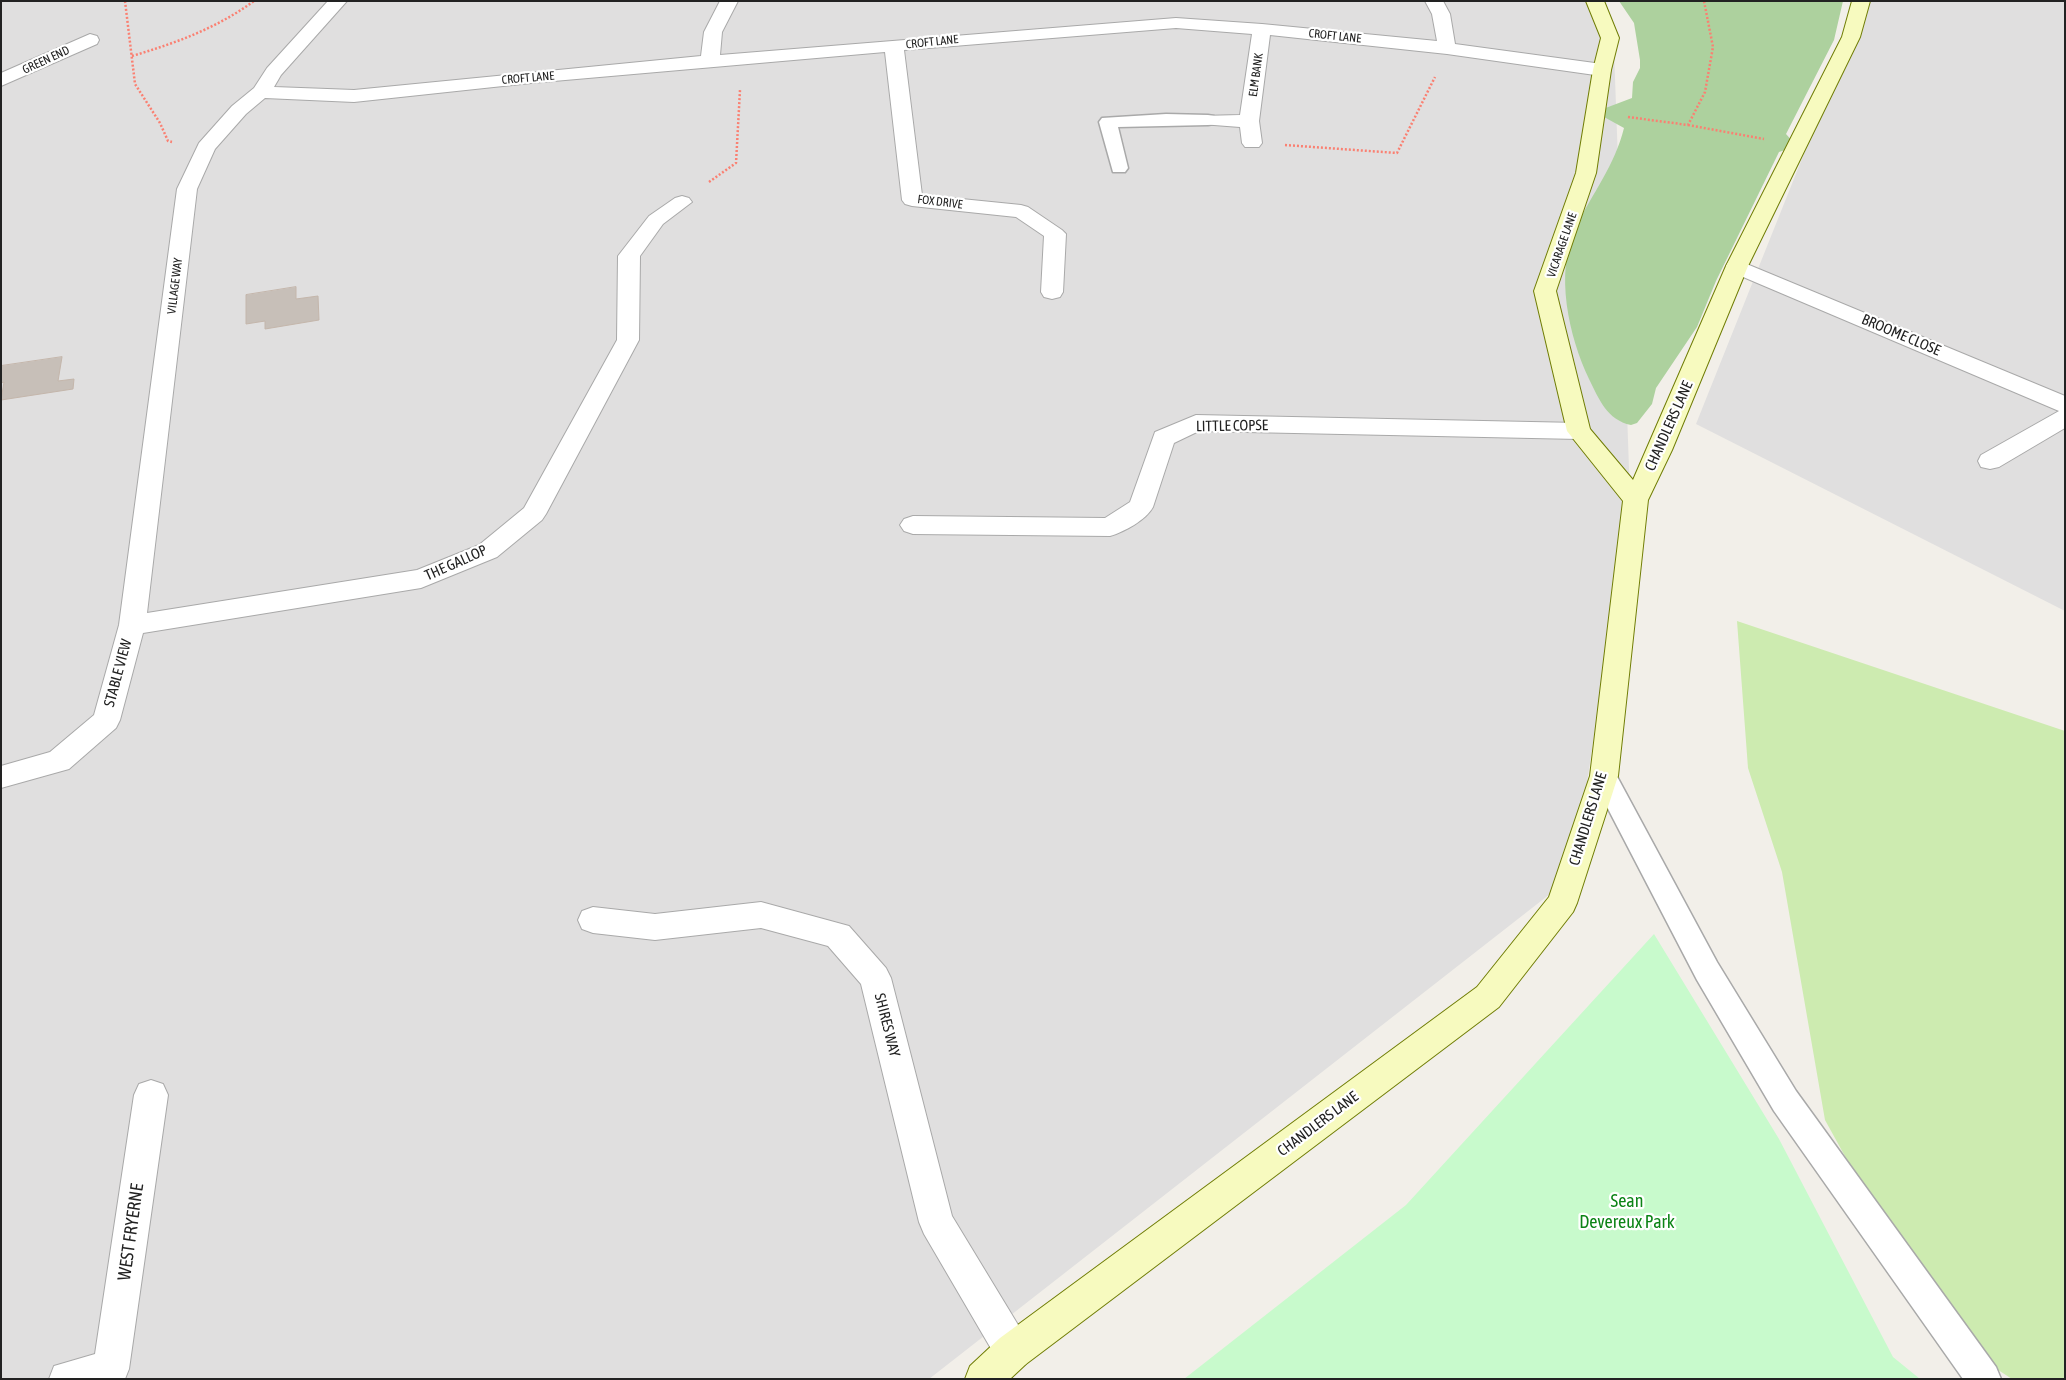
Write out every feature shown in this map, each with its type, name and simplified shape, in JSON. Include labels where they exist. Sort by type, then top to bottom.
[{"type":"street","name":"VILLAGE WAY","points":[[132,625],[187,189],[206,146],[239,110],[261,92],[274,72],[338,1]]},
{"type":"street","points":[[710,63],[713,32],[730,1]]},
{"type":"street","points":[[1434,1],[1441,14],[1449,49]]},
{"type":"street","name":"VICARAGE LANE","points":[[1595,1],[1610,38],[1602,70],[1586,173],[1546,291],[1579,431],[1636,500]]},
{"type":"street","name":"CHANDLERS LANE","points":[[982,1379],[1014,1351],[1488,998],[1562,903],[1604,776],[1636,500],[1660,450],[1737,266],[1851,37],[1861,1]]},
{"type":"street","name":"CROFT LANE","points":[[261,92],[354,96],[531,77],[894,46],[1173,15],[1262,28],[1449,49],[1602,70]]},
{"type":"street","name":"ELM BANK","points":[[1252,143],[1249,121],[1262,28]]},
{"type":"street","name":"GREEN END","points":[[1,80],[90,40]]},
{"type":"street","name":"FOX DRIVE","points":[[894,46],[912,200],[1021,211],[1055,234],[1052,292]]},
{"type":"street","points":[[1208,120],[1249,121]]},
{"type":"street","name":"THE GALLOP","points":[[132,625],[421,579],[488,551],[533,514],[628,340],[629,256],[656,220],[682,202]]},
{"type":"street","name":"BROOME CLOSE","points":[[1737,266],[2065,405]]},
{"type":"street","points":[[1990,461],[2065,417]]},
{"type":"street","name":"LITTLE COPSE","points":[[913,525],[1110,527],[1140,507],[1163,438],[1196,424],[1579,431]]},
{"type":"street","name":"STABLE VIEW","points":[[1,777],[59,761],[106,720],[132,625]]},
{"type":"street","name":"SHIRES WAY","points":[[593,920],[655,927],[761,916],[838,935],[876,978],[936,1222],[1014,1351]]},
{"type":"street","name":"WEST FRYERNE","points":[[67,1379],[110,1374],[152,1095]]},
{"type":"lane","points":[[1119,168],[1108,122],[1166,118],[1208,120]]},
{"type":"lane","points":[[1604,776],[1707,971],[1785,1102],[1984,1379]]},
{"type":"path","points":[[125,1],[135,84],[160,124],[168,142],[206,146]]},
{"type":"path","points":[[132,56],[207,29],[238,14],[254,1]]},
{"type":"path","points":[[1688,125],[1705,92],[1712,47],[1704,1]]},
{"type":"path","points":[[1252,143],[1397,153],[1449,49]]},
{"type":"path","points":[[682,202],[736,163],[741,60]]},
{"type":"path","points":[[1595,112],[1688,125],[1797,146]]},
{"type":"shaded area","points":[[1,1],[1597,1],[1613,22],[1630,496],[1573,876],[929,1379],[1,1379]]},
{"type":"shaded area","points":[[1865,1],[2065,1],[2065,611],[1696,424]]},
{"type":"green space","points":[[1619,1],[1843,1],[1834,40],[1786,134],[1797,146],[1779,152],[1716,281],[1697,327],[1656,388],[1652,404],[1637,423],[1631,425],[1616,419],[1610,414],[1600,401],[1589,379],[1575,344],[1570,324],[1565,284],[1569,245],[1582,215],[1609,167],[1624,128],[1595,112],[1632,98],[1633,82],[1640,68],[1634,23]]},
{"type":"green space","points":[[1737,621],[2065,731],[2065,1379],[2012,1379],[1943,1334],[1825,1120],[1782,872],[1748,768]]},
{"type":"green space","name":"Sean Devereux Park","points":[[1654,934],[1779,1139],[1893,1357],[1920,1379],[1184,1379],[1406,1205]]},
{"type":"building","points":[[296,287],[296,299],[318,296],[319,320],[265,329],[265,321],[246,324],[246,295]]},
{"type":"building","points":[[62,357],[58,381],[74,379],[73,389],[1,400],[4,382],[1,383],[1,366]]}]
